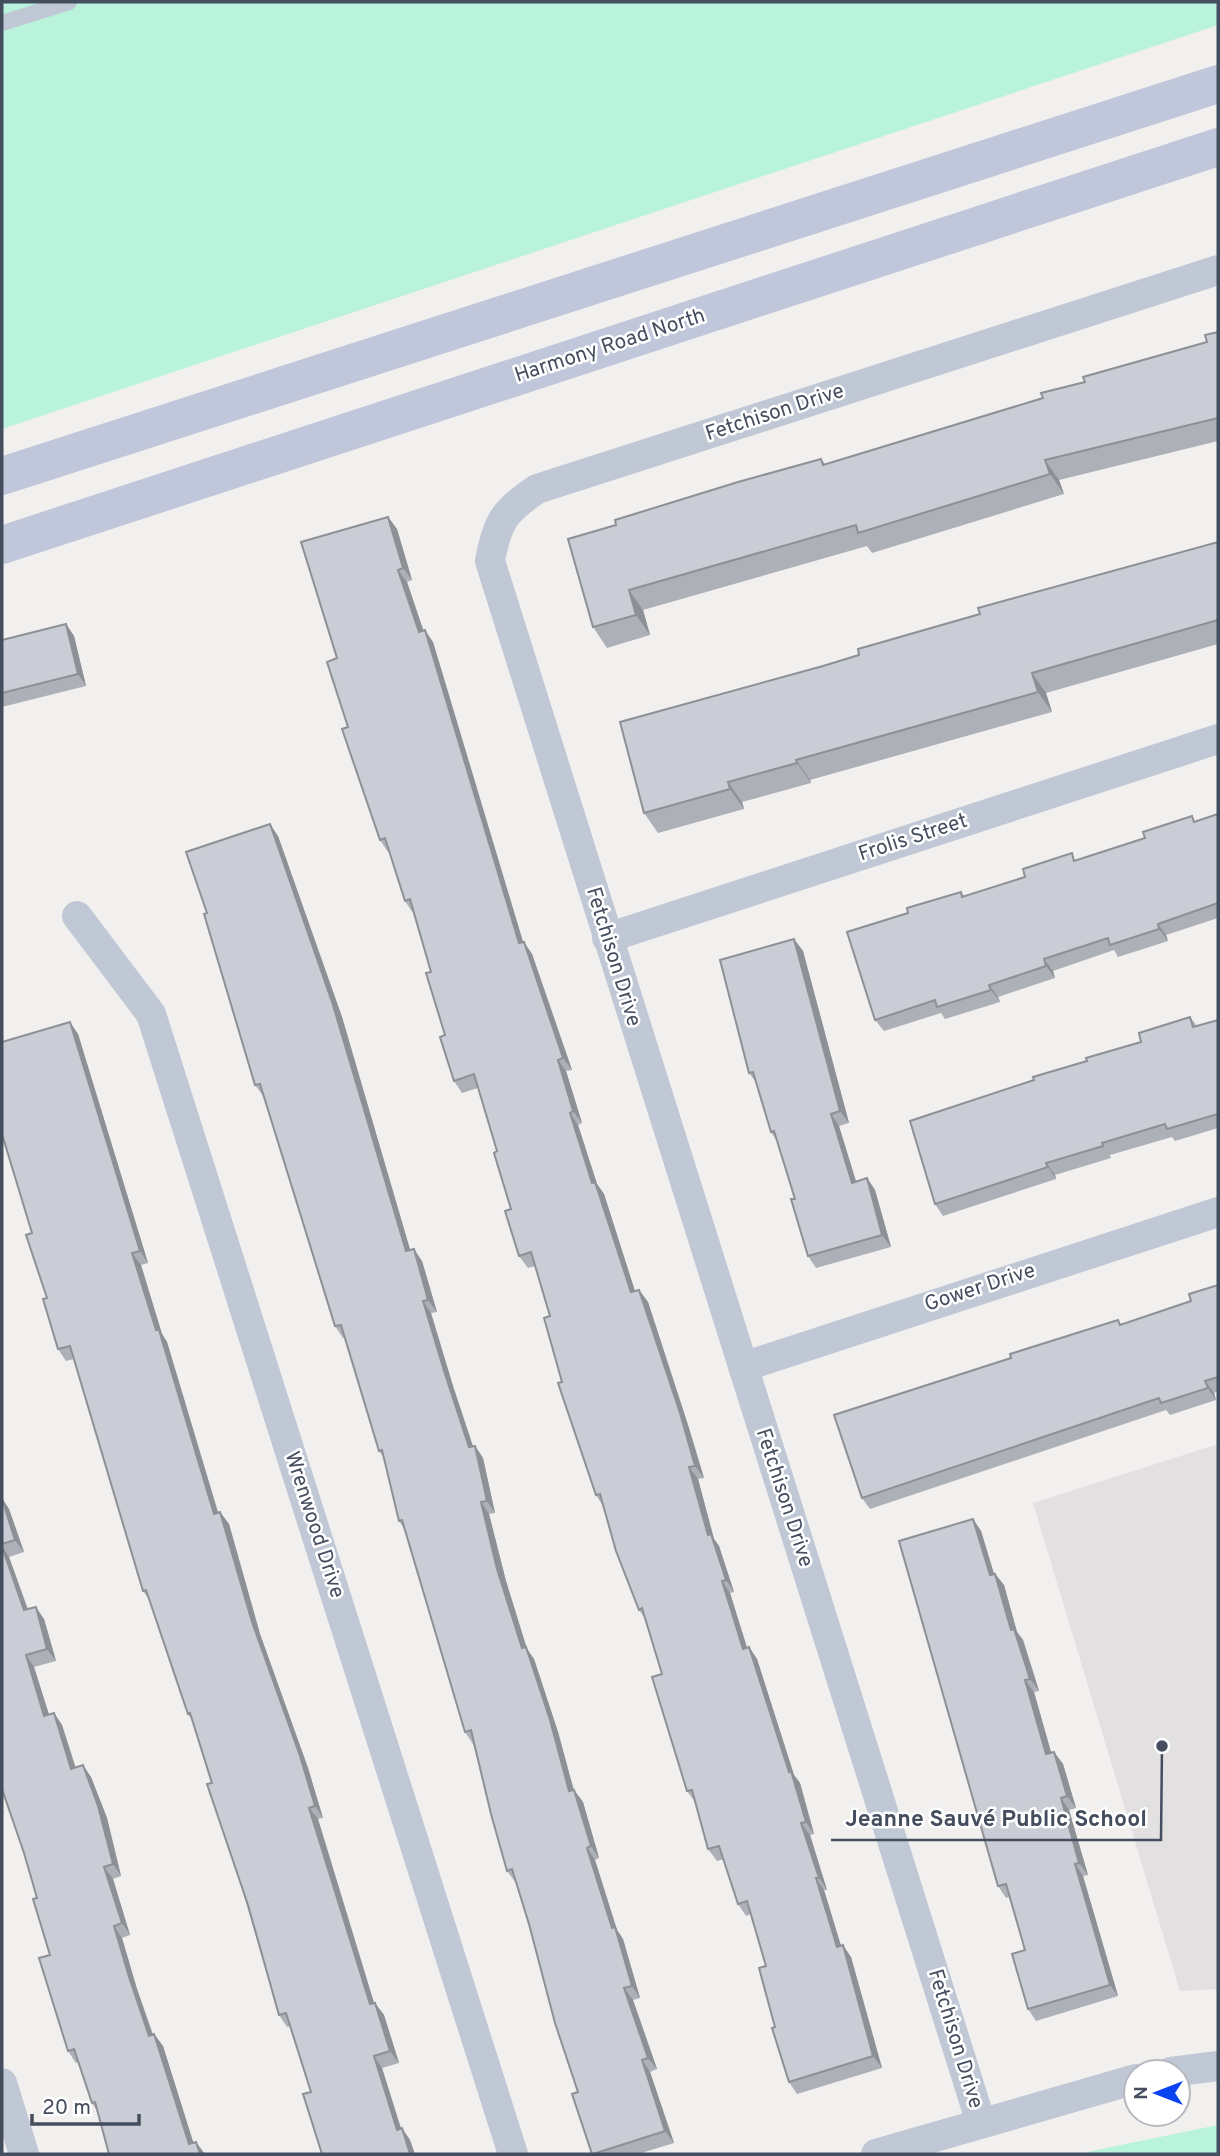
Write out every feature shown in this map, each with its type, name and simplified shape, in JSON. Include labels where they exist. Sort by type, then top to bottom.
[{"type":"main road","points":[[2,476],[1218,84]]},
{"type":"main road","name":"Harmony Road North","points":[[2,545],[1218,147]]},
{"type":"street","name":"Fetchison Drive","points":[[981,2123],[489,561],[495,531],[510,507],[537,489],[1218,270]]},
{"type":"street","name":"Frolis Street","points":[[607,938],[1218,739]]},
{"type":"street","name":"Wrenwood Drive","points":[[77,916],[151,1014],[513,2154]]},
{"type":"street","name":"Gower Drive","points":[[743,1367],[1218,1212]]},
{"type":"street","points":[[1192,2069],[1218,2066]]},
{"type":"street","points":[[876,2154],[1122,2083]]},
{"type":"street","points":[[2,2084],[24,2154]]},
{"type":"lane","points":[[2,23],[69,2]]},
{"type":"shaded area","points":[[1218,1444],[1218,1989],[1180,1991],[1033,1503]]},
{"type":"green space","points":[[2,2],[1218,2],[1218,25],[2,429]]},
{"type":"green space","points":[[1218,2125],[1218,2154],[1077,2154]]},
{"type":"building","points":[[1218,332],[1218,418],[1045,460],[1050,474],[858,533],[856,525],[629,590],[636,615],[593,627],[568,539],[616,525],[615,520],[738,482],[821,459],[823,465],[1043,398],[1041,393],[1085,382],[1083,377],[1207,342],[1205,335]]},
{"type":"building","points":[[388,517],[403,568],[398,570],[419,632],[425,630],[519,943],[524,942],[563,1058],[558,1060],[573,1111],[570,1113],[592,1183],[595,1182],[631,1292],[639,1290],[680,1413],[695,1466],[689,1467],[708,1535],[711,1534],[726,1580],[722,1581],[743,1649],[749,1647],[789,1772],[791,1771],[806,1822],[801,1823],[819,1878],[816,1878],[837,1947],[843,1945],[873,2056],[789,2082],[772,2028],[775,2027],[759,1968],[766,1966],[747,1901],[738,1904],[719,1846],[708,1849],[692,1790],[687,1791],[652,1677],[662,1674],[642,1608],[639,1610],[616,1551],[600,1494],[596,1495],[558,1383],[562,1382],[544,1318],[550,1316],[531,1252],[519,1256],[505,1211],[511,1209],[494,1153],[497,1151],[474,1074],[454,1081],[440,1037],[445,1035],[426,973],[431,972],[410,899],[405,901],[385,838],[380,840],[342,729],[348,727],[327,662],[337,658],[301,542]]},
{"type":"building","points":[[1218,542],[1218,620],[1032,673],[1038,692],[796,760],[797,763],[728,782],[730,789],[644,813],[620,722],[859,655],[858,649],[980,614],[978,608]]},
{"type":"building","points":[[66,624],[78,674],[2,693],[2,640]]},
{"type":"building","points":[[1218,814],[1218,903],[1158,924],[1159,929],[1110,945],[1108,938],[1044,959],[1046,966],[989,985],[991,990],[937,1007],[935,1000],[875,1020],[847,932],[908,913],[907,908],[961,892],[962,897],[1025,877],[1023,869],[1072,853],[1074,861],[1145,838],[1143,832],[1192,816],[1194,822]]},
{"type":"building","points":[[270,824],[333,1005],[406,1251],[414,1249],[428,1300],[423,1301],[445,1374],[469,1447],[475,1446],[487,1501],[481,1502],[497,1569],[522,1648],[526,1647],[550,1720],[569,1791],[574,1790],[591,1846],[587,1848],[612,1928],[615,1927],[632,1986],[624,1988],[648,2058],[642,2060],[665,2131],[593,2154],[572,2094],[578,2092],[555,2023],[529,1924],[512,1869],[507,1871],[471,1730],[465,1732],[402,1520],[399,1521],[382,1450],[379,1451],[341,1325],[335,1326],[260,1084],[255,1085],[204,914],[207,913],[186,852]]},
{"type":"building","points":[[794,939],[840,1111],[831,1114],[852,1183],[867,1178],[882,1235],[808,1256],[791,1199],[795,1199],[774,1131],[771,1132],[753,1072],[749,1073],[720,960]]},
{"type":"building","points":[[1190,1017],[1193,1027],[1218,1020],[1218,1114],[1167,1129],[1165,1124],[1102,1143],[1103,1146],[1046,1163],[1048,1167],[935,1204],[910,1121],[1034,1080],[1033,1077],[1087,1061],[1086,1058],[1141,1042],[1139,1033]]},
{"type":"building","points":[[70,1022],[140,1251],[132,1253],[156,1330],[159,1330],[214,1514],[220,1512],[252,1622],[300,1756],[315,1806],[309,1808],[370,2004],[375,2003],[390,2051],[374,2056],[397,2130],[402,2128],[410,2154],[322,2154],[303,2094],[311,2092],[286,2013],[279,2015],[248,1905],[207,1784],[212,1783],[146,1590],[143,1591],[70,1346],[58,1349],[43,1299],[47,1298],[26,1235],[32,1233],[2,1134],[2,1042]]},
{"type":"building","points":[[1218,1285],[1218,1377],[1205,1381],[1208,1388],[1161,1403],[1159,1398],[862,1498],[834,1415],[1011,1358],[1010,1354],[1118,1320],[1120,1325],[1191,1301],[1189,1294]]},
{"type":"building","points":[[2,1499],[15,1540],[2,1544]]},
{"type":"building","points":[[973,1519],[990,1575],[995,1574],[1011,1630],[1014,1629],[1030,1679],[1025,1680],[1046,1754],[1054,1752],[1067,1796],[1061,1798],[1079,1863],[1075,1864],[1110,1985],[1028,2009],[1012,1954],[1025,1950],[1006,1884],[998,1886],[899,1541]]},
{"type":"building","points":[[2,1547],[24,1610],[36,1607],[47,1649],[26,1655],[44,1716],[54,1713],[71,1769],[83,1765],[98,1806],[113,1864],[104,1867],[122,1923],[114,1926],[149,2036],[154,2034],[189,2144],[196,2142],[200,2154],[109,2154],[95,2102],[92,2103],[74,2049],[68,2051],[39,1958],[50,1955],[33,1899],[37,1898],[2,1789]]},
{"type":"place","name":"Jeanne Sauvé Public School","points":[[1162,1746]]}]
